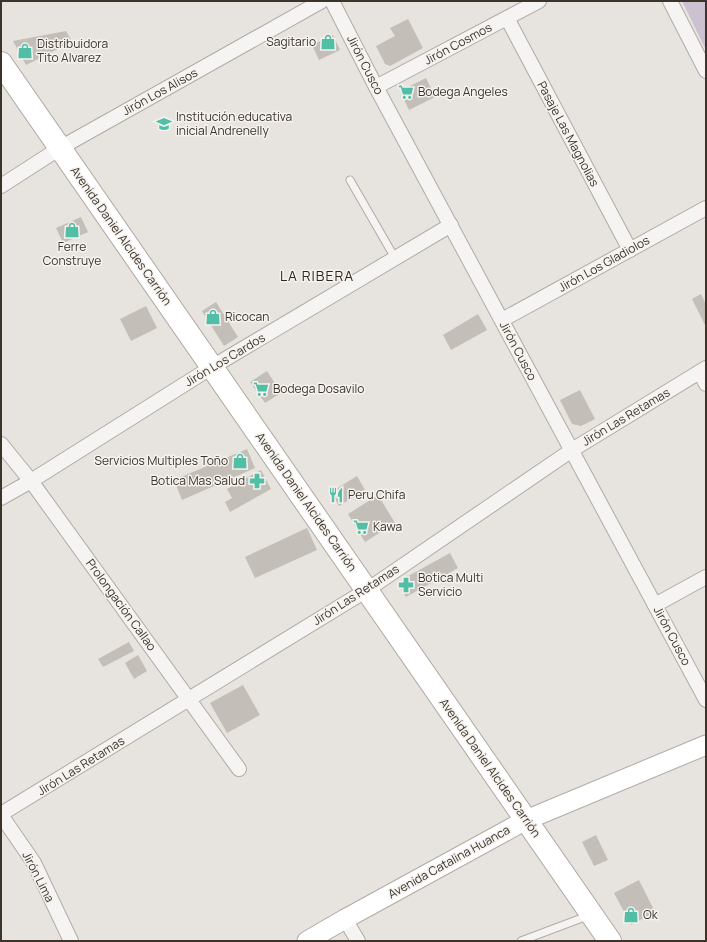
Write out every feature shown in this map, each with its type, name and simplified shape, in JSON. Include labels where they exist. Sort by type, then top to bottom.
[{"type":"main road","name":"Avenida Daniel Alcides Carrión","points":[[1,63],[610,941]]},
{"type":"street","name":"Jirón Los Alisos","points":[[1,186],[60,148],[322,1]]},
{"type":"street","name":"Jirón Cusco","points":[[332,1],[376,87],[706,700]]},
{"type":"street","name":"Jirón Cosmos","points":[[376,87],[539,1]]},
{"type":"street","points":[[670,1],[706,71]]},
{"type":"street","name":"Pasaje Las Magnolias","points":[[507,18],[630,250]]},
{"type":"street","name":"Jirón Los Gladiolos","points":[[502,320],[706,208]]},
{"type":"street","name":"Jirón Los Cardos","points":[[1,498],[31,481],[212,367],[451,225]]},
{"type":"street","name":"Jirón Las Retamas","points":[[1,815],[367,590],[572,450],[704,375]]},
{"type":"street","name":"Prolongación Callao","points":[[1,444],[31,481],[239,769]]},
{"type":"street","points":[[655,605],[706,578]]},
{"type":"street","name":"Avenida Catalina Huanca","points":[[307,941],[526,820],[706,745]]},
{"type":"street","name":"Jirón Lima","points":[[1,815],[34,863],[58,917],[71,941]]},
{"type":"street","points":[[345,919],[358,941]]},
{"type":"lane","points":[[350,180],[395,258]]},
{"type":"lane","points":[[521,941],[592,915]]},
{"type":"shaded area","points":[[682,1],[706,1],[706,50]]},
{"type":"building","points":[[408,19],[423,48],[390,66],[385,64],[376,46],[395,36],[390,28]]},
{"type":"building","points":[[66,31],[72,42],[26,65],[13,41]]},
{"type":"building","points":[[333,35],[340,50],[319,60],[312,45]]},
{"type":"building","points":[[426,78],[435,97],[409,110],[400,91]]},
{"type":"building","name":"Ferre Construye","points":[[81,217],[88,232],[63,243],[56,228]]},
{"type":"building","points":[[701,294],[706,304],[706,327],[692,299]]},
{"type":"building","points":[[216,302],[238,337],[224,346],[202,311]]},
{"type":"building","points":[[146,306],[157,328],[131,341],[120,319]]},
{"type":"building","points":[[478,314],[487,330],[451,350],[443,335]]},
{"type":"building","points":[[267,371],[281,393],[265,403],[250,382]]},
{"type":"building","points":[[580,390],[595,419],[581,426],[572,424],[560,400]]},
{"type":"building","points":[[247,449],[255,468],[182,500],[174,480]]},
{"type":"building","points":[[261,470],[271,489],[230,512],[225,502],[232,498],[227,489]]},
{"type":"building","points":[[357,476],[365,490],[339,506],[331,492]]},
{"type":"building","points":[[378,495],[395,523],[365,542],[348,514]]},
{"type":"building","points":[[307,528],[317,550],[255,578],[245,557]]},
{"type":"building","points":[[450,553],[458,568],[406,597],[401,589],[403,579]]},
{"type":"building","points":[[129,642],[134,651],[103,667],[98,659]]},
{"type":"building","points":[[138,655],[147,671],[134,679],[125,663]]},
{"type":"building","points":[[243,685],[260,715],[227,733],[210,703]]},
{"type":"building","points":[[596,835],[608,860],[594,866],[582,842]]},
{"type":"building","points":[[639,880],[655,912],[631,925],[614,893]]},
{"type":"place","name":"Sagitario","points":[[328,42]]},
{"type":"place","name":"Distribuidora Tito Alvarez","points":[[25,51]]},
{"type":"place","name":"Bodega Angeles","points":[[406,92]]},
{"type":"place","name":"Institución educativa inicial Andrenelly","points":[[164,124]]},
{"type":"place","name":"Ferre Construye","points":[[72,230]]},
{"type":"place","name":"Ricocan","points":[[213,317]]},
{"type":"place","name":"Bodega Dosavilo","points":[[261,389]]},
{"type":"place","name":"Servicios Multiples Toño","points":[[240,461]]},
{"type":"place","name":"Botica Mas Salud","points":[[257,481]]},
{"type":"place","name":"Peru Chifa","points":[[336,495]]},
{"type":"place","name":"Kawa","points":[[361,527]]},
{"type":"place","name":"Botica Multi Servicio","points":[[406,585]]},
{"type":"place","name":"Ok","points":[[631,915]]},
{"type":"district","name":"LA RIBERA","points":[[317,276]]}]
